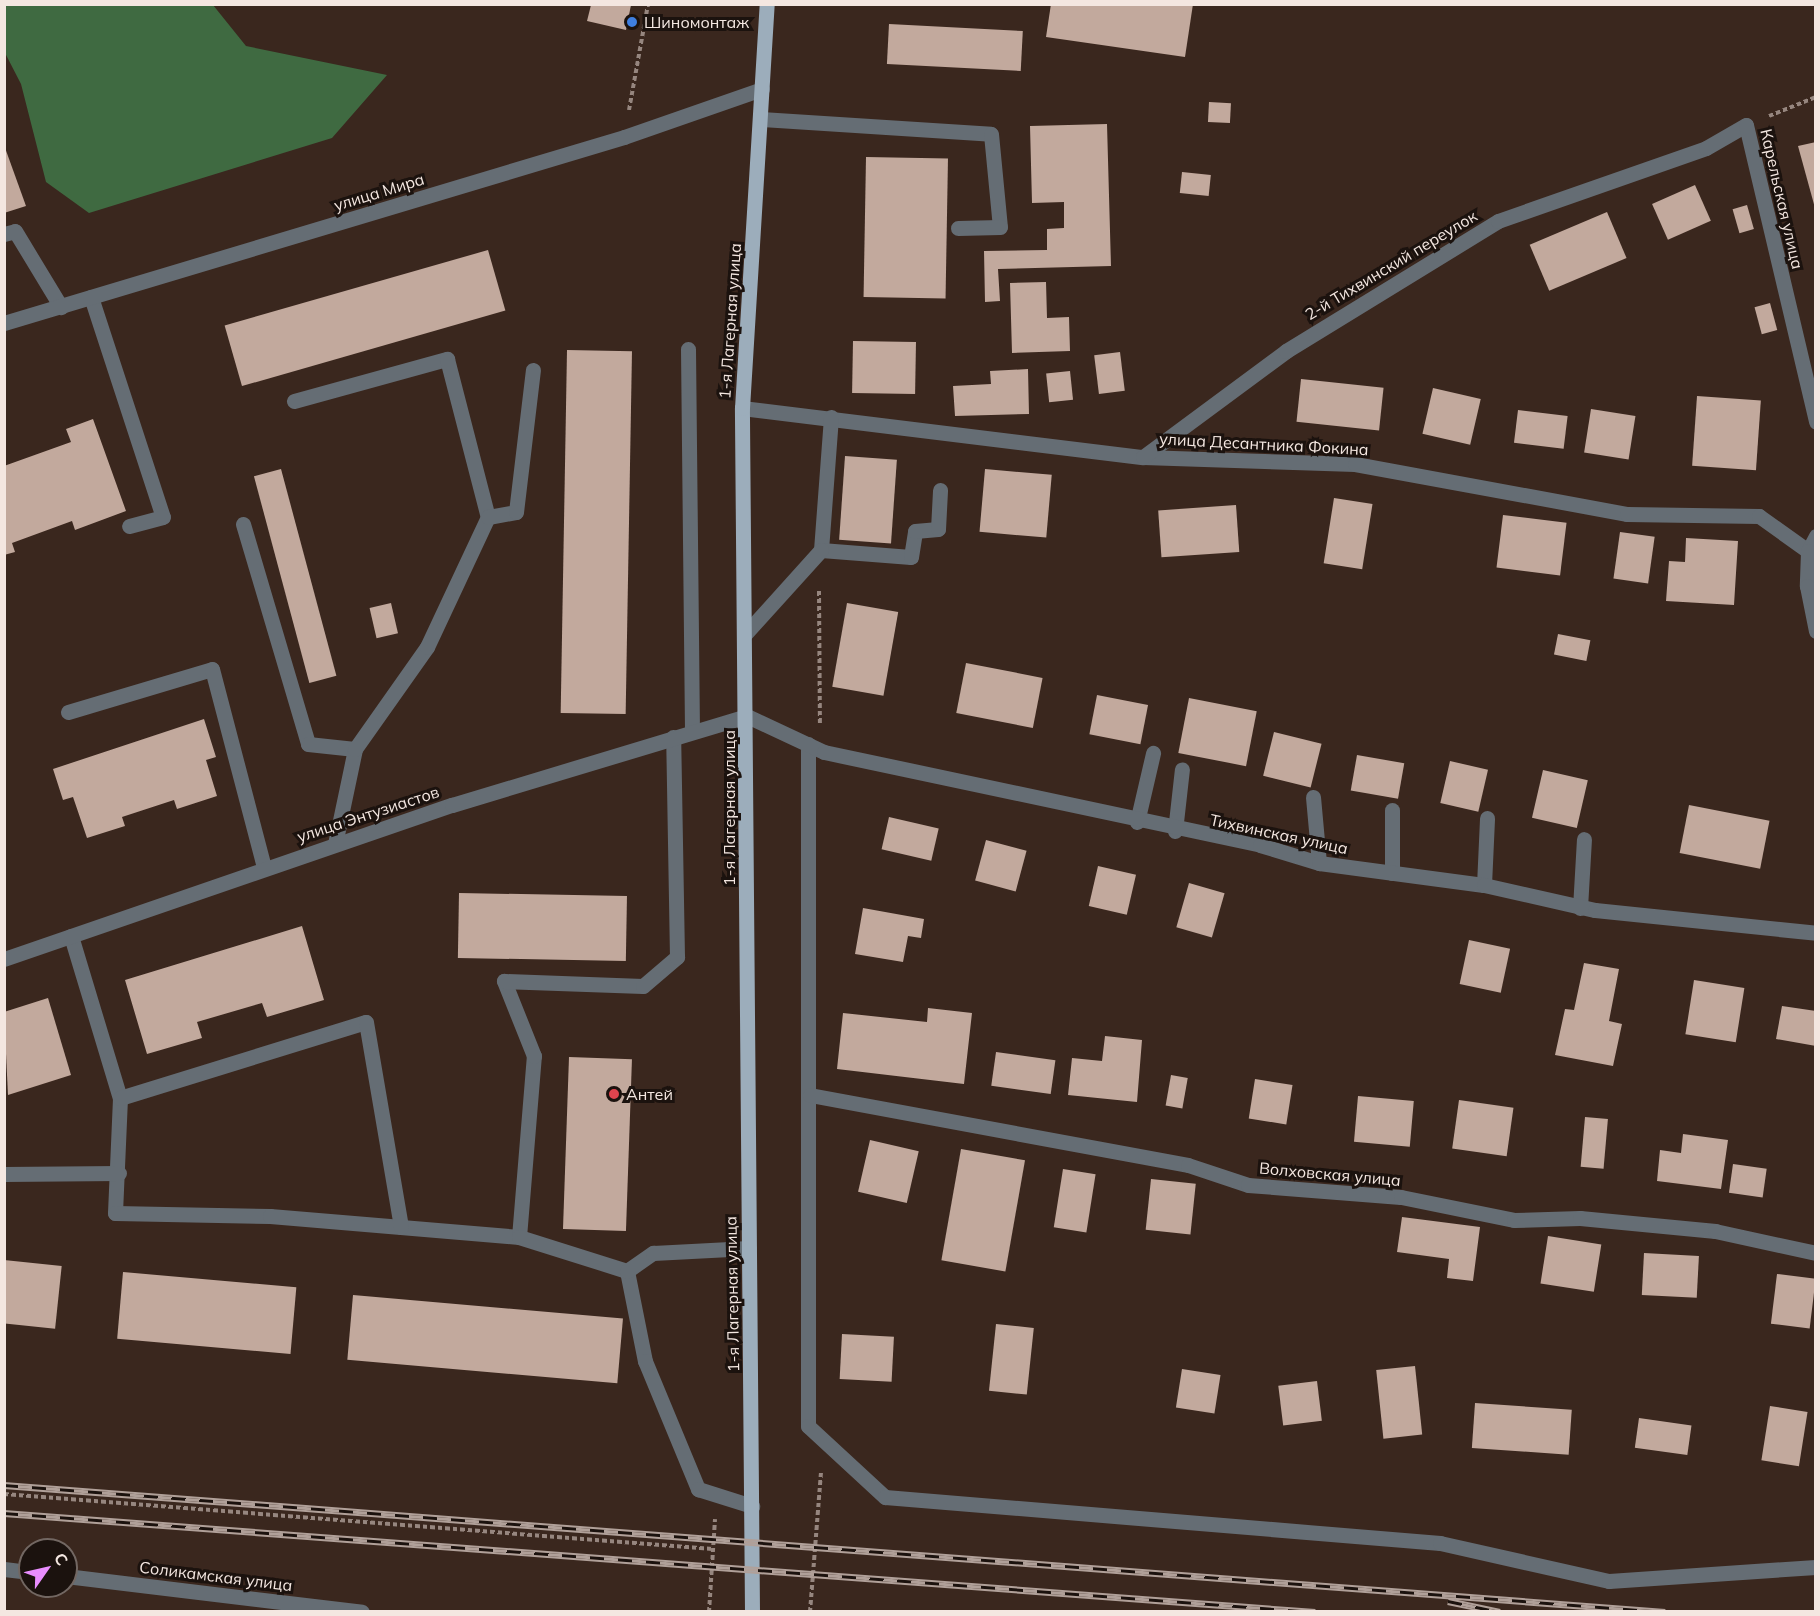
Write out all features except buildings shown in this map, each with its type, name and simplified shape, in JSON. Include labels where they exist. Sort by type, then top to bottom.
[{"type":"main road","name":"1-я Лагерная улица","points":[[752,1611],[747,716],[742,408],[767,4]]},
{"type":"street","name":"улица Мира","points":[[4,323],[624,137],[762,89]]},
{"type":"street","points":[[761,119],[992,134],[1000,227],[958,228]]},
{"type":"street","name":"Карельская улица","points":[[1746,125],[1815,422]]},
{"type":"street","name":"2-й Тихвинский переулок","points":[[1143,457],[1286,351],[1498,221],[1706,148],[1746,125]]},
{"type":"street","points":[[4,234],[15,231],[61,307]]},
{"type":"street","points":[[91,297],[162,517],[129,526]]},
{"type":"street","points":[[688,349],[692,731]]},
{"type":"street","points":[[294,401],[447,360],[488,517],[427,647],[355,749],[334,844]]},
{"type":"street","points":[[488,517],[516,512],[533,370]]},
{"type":"street","name":"улица Десантника Фокина","points":[[742,408],[831,417],[1143,457],[1355,464],[1627,514],[1759,516],[1808,551]]},
{"type":"street","points":[[746,633],[820,550],[831,417]]},
{"type":"street","points":[[820,550],[911,557],[915,531],[938,529],[940,490]]},
{"type":"street","points":[[243,524],[309,744],[355,749]]},
{"type":"street","points":[[1815,536],[1808,551],[1807,586],[1815,631]]},
{"type":"street","points":[[68,712],[212,669],[264,867]]},
{"type":"street","name":"улица Энтузиастов","points":[[4,959],[334,844],[692,731],[747,716]]},
{"type":"street","name":"Тихвинская улица","points":[[747,716],[808,744],[1175,831],[1260,845],[1319,863],[1484,885],[1580,908],[1815,933]]},
{"type":"street","points":[[519,1237],[534,1056],[504,981],[643,986],[677,957],[673,737]]},
{"type":"street","points":[[808,744],[810,1095],[808,1425],[885,1497],[1440,1543],[1609,1581],[1815,1567]]},
{"type":"street","points":[[1137,822],[1152,753]]},
{"type":"street","points":[[1175,831],[1182,769]]},
{"type":"street","points":[[1313,797],[1319,863]]},
{"type":"street","points":[[1392,810],[1392,873]]},
{"type":"street","points":[[1484,885],[1487,818]]},
{"type":"street","points":[[1580,908],[1584,839]]},
{"type":"street","points":[[71,936],[120,1098],[119,1173],[115,1213],[270,1216],[519,1237],[627,1271]]},
{"type":"street","points":[[120,1098],[366,1022],[401,1227]]},
{"type":"street","name":"Волховская улица","points":[[810,1095],[1188,1165],[1248,1185],[1401,1197],[1514,1220],[1580,1218],[1715,1231],[1815,1253]]},
{"type":"street","points":[[4,1174],[119,1173]]},
{"type":"street","points":[[627,1271],[653,1253],[749,1248]]},
{"type":"street","points":[[627,1271],[645,1360],[698,1489],[752,1506]]},
{"type":"street","name":"Соликамская улица","points":[[78,1577],[362,1611]]},
{"type":"path","points":[[624,137],[648,4]]},
{"type":"path","points":[[1746,125],[1815,97]]},
{"type":"path","points":[[4,1494],[713,1549]]},
{"type":"path","points":[[709,1611],[716,1496]]},
{"type":"green space","points":[[4,5],[213,5],[246,46],[387,75],[332,138],[89,213],[46,182],[21,84],[5,53]]},
{"type":"railway","points":[[4,1485],[1665,1612]]},
{"type":"railway","points":[[4,1513],[1315,1612]]},
{"type":"railway","points":[[1448,1601],[1500,1612]]},
{"type":"place","name":"Шиномонтаж","points":[[632,22]]},
{"type":"place","name":"Антей","points":[[614,1094]]}]
